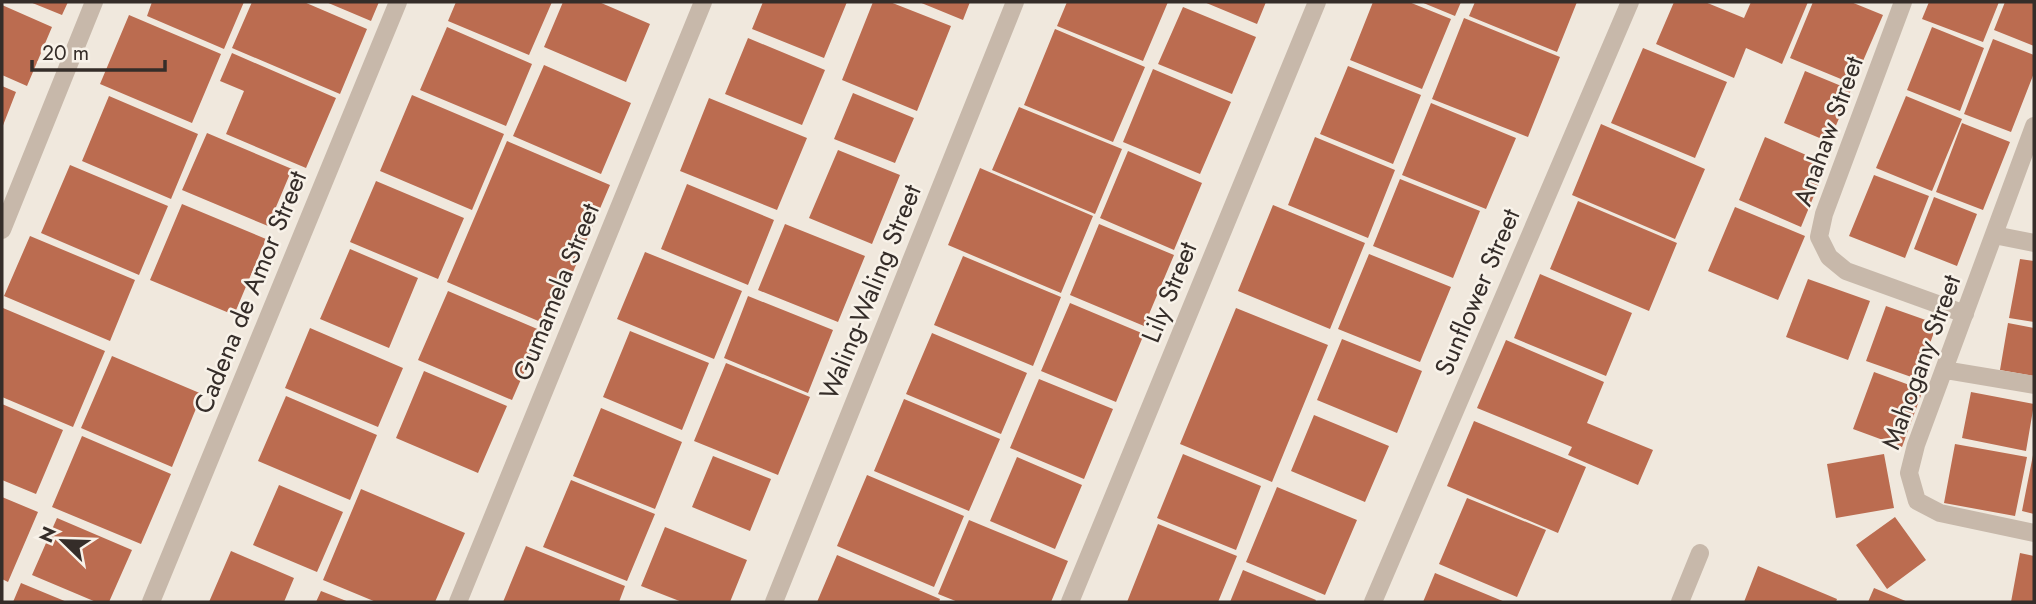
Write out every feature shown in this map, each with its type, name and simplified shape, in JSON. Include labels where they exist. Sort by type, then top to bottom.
[{"type":"street","points":[[2,230],[94,2]]},
{"type":"street","name":"Cadena de Amor Street","points":[[151,602],[398,2]]},
{"type":"street","name":"Gumamela Street","points":[[458,602],[703,2]]},
{"type":"street","name":"Waling-Waling Street","points":[[774,602],[1014,2]]},
{"type":"street","name":"Lily Street","points":[[1070,602],[1317,2]]},
{"type":"street","name":"Sunflower Street","points":[[1373,602],[1630,2]]},
{"type":"street","name":"Anahaw Street","points":[[1903,2],[1824,215],[1819,237],[1829,257],[1846,271],[1965,314]]},
{"type":"street","name":"Mahogany Street","points":[[2034,126],[1916,444],[1909,474],[1917,501],[1940,513],[2034,533]]},
{"type":"street","points":[[1994,235],[2034,243]]},
{"type":"street","points":[[1945,370],[2034,385]]},
{"type":"street","points":[[1680,602],[1700,553]]},
{"type":"building","points":[[30,2],[68,2],[62,15]]},
{"type":"building","points":[[152,2],[244,2],[224,49],[147,16]]},
{"type":"building","points":[[252,2],[304,2],[367,29],[340,94],[232,48]]},
{"type":"building","points":[[326,2],[379,2],[371,21]]},
{"type":"building","points":[[456,2],[552,2],[529,55],[448,21]]},
{"type":"building","points":[[563,2],[599,2],[650,24],[626,82],[544,47]]},
{"type":"building","points":[[763,2],[847,2],[824,58],[752,29]]},
{"type":"building","points":[[873,2],[890,2],[951,26],[917,111],[842,80]]},
{"type":"building","points":[[919,2],[970,2],[963,20]]},
{"type":"building","points":[[1067,2],[1168,2],[1143,61],[1057,26]]},
{"type":"building","points":[[1204,2],[1266,2],[1257,24]]},
{"type":"building","points":[[1373,2],[1409,2],[1451,19],[1422,89],[1350,60]]},
{"type":"building","points":[[1421,2],[1461,2],[1455,16]]},
{"type":"building","points":[[1475,2],[1577,2],[1557,52],[1469,16]]},
{"type":"building","points":[[1674,2],[1705,2],[1744,18],[1751,2],[1808,2],[1782,64],[1746,48],[1734,78],[1656,44]]},
{"type":"building","points":[[1813,2],[1851,2],[1883,15],[1853,84],[1790,58]]},
{"type":"building","points":[[1929,2],[1999,2],[1983,42],[1922,19]]},
{"type":"building","points":[[2005,2],[2034,2],[2034,46],[1994,30]]},
{"type":"building","points":[[2,5],[52,27],[27,86],[2,75]]},
{"type":"building","points":[[1183,7],[1256,37],[1232,94],[1158,64]]},
{"type":"building","points":[[129,15],[221,54],[192,123],[100,84]]},
{"type":"building","points":[[1464,18],[1560,57],[1528,137],[1432,99]]},
{"type":"building","points":[[447,27],[532,64],[506,126],[420,90]]},
{"type":"building","points":[[1932,27],[1984,48],[1960,111],[1907,90]]},
{"type":"building","points":[[1055,29],[1145,67],[1113,142],[1024,105]]},
{"type":"building","points":[[748,38],[825,70],[802,125],[725,94]]},
{"type":"building","points":[[1993,39],[2034,55],[2034,73],[2011,132],[1964,114]]},
{"type":"building","points":[[1643,48],[1727,82],[1695,158],[1611,123]]},
{"type":"building","points":[[232,53],[336,98],[306,168],[226,134],[244,91],[220,81]]},
{"type":"building","points":[[544,65],[631,103],[601,174],[513,136]]},
{"type":"building","points":[[1348,66],[1421,95],[1393,164],[1320,134]]},
{"type":"building","points":[[1153,69],[1231,102],[1200,174],[1123,142]]},
{"type":"building","points":[[1805,71],[1851,90],[1829,142],[1784,123]]},
{"type":"building","points":[[2,86],[16,92],[2,128]]},
{"type":"building","points":[[853,93],[914,118],[895,163],[834,139]]},
{"type":"building","points":[[412,95],[504,134],[472,210],[380,171]]},
{"type":"building","points":[[109,96],[198,134],[171,199],[82,161]]},
{"type":"building","points":[[1906,96],[1962,119],[1932,191],[1876,168]]},
{"type":"building","points":[[709,98],[807,138],[777,210],[680,171]]},
{"type":"building","points":[[1431,103],[1516,138],[1486,209],[1402,175]]},
{"type":"building","points":[[1019,107],[1122,149],[1095,214],[992,170]]},
{"type":"building","points":[[1962,123],[2010,142],[1983,210],[1936,192]]},
{"type":"building","points":[[1601,124],[1705,169],[1675,239],[1572,195]]},
{"type":"building","points":[[207,133],[292,169],[268,226],[182,190]]},
{"type":"building","points":[[1315,137],[1395,170],[1368,238],[1288,205]]},
{"type":"building","points":[[1765,137],[1827,164],[1801,227],[1739,200]]},
{"type":"building","points":[[507,141],[610,185],[550,326],[447,282]]},
{"type":"building","points":[[838,150],[900,175],[872,244],[809,218]]},
{"type":"building","points":[[1128,151],[1202,183],[1174,250],[1100,218]]},
{"type":"building","points":[[70,165],[168,206],[139,275],[41,233]]},
{"type":"building","points":[[980,168],[1093,216],[1061,293],[948,245]]},
{"type":"building","points":[[1874,175],[1929,196],[1905,258],[1849,236]]},
{"type":"building","points":[[1400,179],[1480,211],[1453,278],[1373,246]]},
{"type":"building","points":[[376,181],[464,218],[438,279],[350,242]]},
{"type":"building","points":[[687,184],[774,220],[748,285],[661,249]]},
{"type":"building","points":[[1934,197],[1977,214],[1957,266],[1914,249]]},
{"type":"building","points":[[1578,201],[1677,243],[1649,311],[1550,269]]},
{"type":"building","points":[[182,204],[266,239],[234,315],[150,280]]},
{"type":"building","points":[[1273,205],[1365,243],[1330,329],[1238,291]]},
{"type":"building","points":[[1735,207],[1805,236],[1778,300],[1708,271]]},
{"type":"building","points":[[785,224],[865,256],[838,322],[758,290]]},
{"type":"building","points":[[1099,224],[1174,255],[1144,326],[1070,295]]},
{"type":"building","points":[[30,236],[135,280],[110,341],[4,296]]},
{"type":"building","points":[[350,249],[418,278],[389,348],[320,319]]},
{"type":"building","points":[[645,252],[742,291],[714,359],[617,319]]},
{"type":"building","points":[[1369,254],[1451,287],[1420,362],[1338,329]]},
{"type":"building","points":[[963,256],[1061,297],[1033,366],[934,325]]},
{"type":"building","points":[[2020,259],[2034,261],[2034,322],[2009,318]]},
{"type":"building","points":[[1540,274],[1632,313],[1606,376],[1514,338]]},
{"type":"building","points":[[1808,279],[1870,301],[1848,360],[1786,337]]},
{"type":"building","points":[[448,291],[542,331],[512,400],[418,360]]},
{"type":"building","points":[[748,296],[833,330],[808,393],[724,358]]},
{"type":"building","points":[[1070,303],[1144,334],[1116,402],[1041,371]]},
{"type":"building","points":[[1886,306],[1937,324],[1917,379],[1866,361]]},
{"type":"building","points":[[3,308],[105,351],[73,427],[2,397]]},
{"type":"building","points":[[1236,308],[1328,345],[1272,482],[1180,444]]},
{"type":"building","points":[[2008,323],[2034,328],[2034,376],[2000,370]]},
{"type":"building","points":[[310,328],[403,368],[378,427],[285,388]]},
{"type":"building","points":[[630,331],[709,363],[682,430],[603,397]]},
{"type":"building","points":[[932,333],[1027,373],[1001,434],[906,394]]},
{"type":"building","points":[[1342,339],[1422,371],[1397,433],[1317,400]]},
{"type":"building","points":[[1506,340],[1604,382],[1587,423],[1653,450],[1638,485],[1568,455],[1572,447],[1477,408]]},
{"type":"building","points":[[112,356],[202,394],[172,467],[81,428]]},
{"type":"building","points":[[726,363],[810,397],[778,475],[694,441]]},
{"type":"building","points":[[424,371],[507,406],[478,473],[396,438]]},
{"type":"building","points":[[1874,372],[1923,390],[1902,447],[1853,429]]},
{"type":"building","points":[[1039,379],[1113,409],[1084,479],[1010,448]]},
{"type":"building","points":[[1971,392],[2034,404],[2026,451],[1962,438]]},
{"type":"building","points":[[286,396],[377,435],[350,500],[258,461]]},
{"type":"building","points":[[904,399],[1000,439],[969,511],[874,471]]},
{"type":"building","points":[[2,404],[63,430],[36,494],[2,480]]},
{"type":"building","points":[[601,408],[682,442],[655,509],[573,476]]},
{"type":"building","points":[[1314,415],[1389,446],[1365,502],[1291,471]]},
{"type":"building","points":[[1474,421],[1586,467],[1558,533],[1447,486]]},
{"type":"building","points":[[82,436],[171,474],[141,544],[52,507]]},
{"type":"building","points":[[1955,444],[2027,457],[2015,516],[1944,503]]},
{"type":"building","points":[[1183,454],[1261,486],[1236,550],[1157,518]]},
{"type":"building","points":[[1884,454],[1894,508],[1836,518],[1827,464]]},
{"type":"building","points":[[2034,455],[2034,514],[2022,511]]},
{"type":"building","points":[[713,456],[771,479],[750,531],[692,507]]},
{"type":"building","points":[[1017,457],[1082,485],[1055,549],[990,521]]},
{"type":"building","points":[[867,475],[964,516],[934,587],[837,546]]},
{"type":"building","points":[[571,480],[655,514],[627,581],[543,547]]},
{"type":"building","points":[[279,485],[343,512],[317,572],[253,545]]},
{"type":"building","points":[[1277,487],[1357,520],[1325,595],[1246,562]]},
{"type":"building","points":[[361,489],[465,533],[435,602],[376,602],[323,580]]},
{"type":"building","points":[[2,497],[38,512],[8,582],[2,579]]},
{"type":"building","points":[[1467,498],[1546,530],[1517,597],[1439,564]]},
{"type":"building","points":[[1895,517],[1926,560],[1887,589],[1856,545]]},
{"type":"building","points":[[57,518],[132,550],[109,602],[96,602],[32,575]]},
{"type":"building","points":[[969,520],[1068,561],[1051,602],[958,602],[938,594]]},
{"type":"building","points":[[1158,524],[1237,556],[1218,602],[1127,602]]},
{"type":"building","points":[[665,527],[747,560],[730,602],[682,602],[641,586]]},
{"type":"building","points":[[526,546],[625,586],[619,602],[503,602]]},
{"type":"building","points":[[231,551],[294,578],[284,602],[209,602]]},
{"type":"building","points":[[2020,553],[2034,556],[2034,602],[2011,602]]},
{"type":"building","points":[[837,555],[940,599],[939,602],[817,602]]},
{"type":"building","points":[[1758,566],[1837,599],[1836,602],[1744,602]]},
{"type":"building","points":[[1243,570],[1316,600],[1230,602]]},
{"type":"building","points":[[1435,573],[1505,602],[1423,602]]},
{"type":"building","points":[[21,583],[67,602],[13,602]]},
{"type":"building","points":[[1874,588],[1908,602],[1868,602]]},
{"type":"building","points":[[321,591],[349,602],[316,602]]}]
